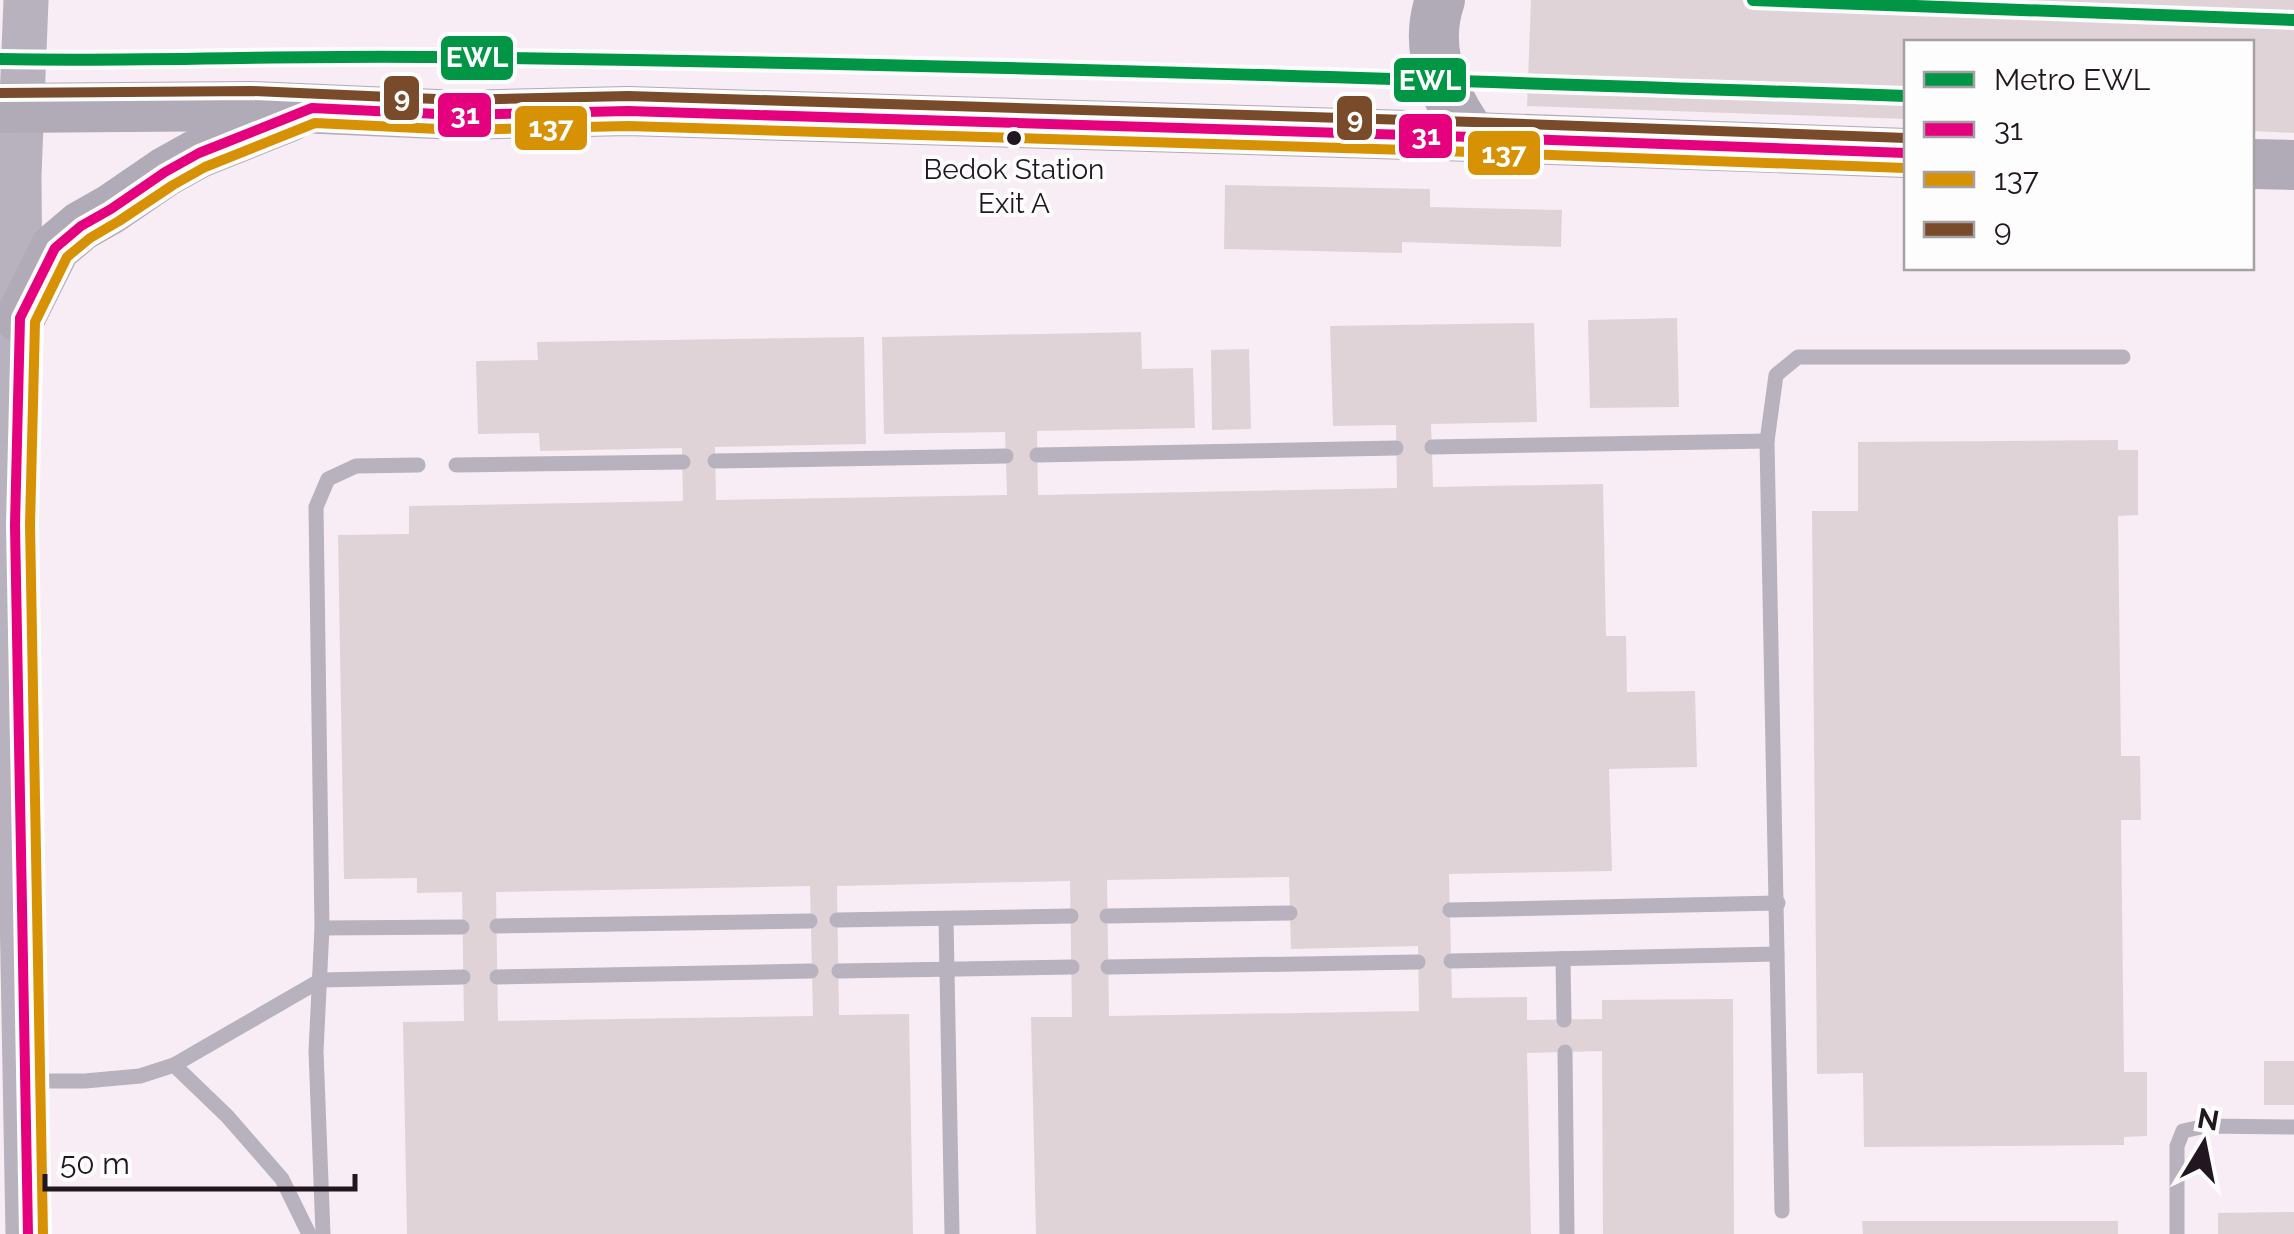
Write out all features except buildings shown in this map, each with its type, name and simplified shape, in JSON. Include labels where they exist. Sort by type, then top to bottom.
[{"type":"main road","points":[[26,0],[11,108],[19,175],[16,525],[28,1234]]},
{"type":"main road","points":[[1440,0],[1434,36],[1436,63],[1456,115],[1473,136]]},
{"type":"main road","points":[[11,108],[252,106],[459,115],[628,111],[1904,153]]},
{"type":"main road","points":[[20,318],[55,248],[81,226],[199,152],[312,108]]},
{"type":"main road","points":[[2254,164],[2294,166]]},
{"type":"lane","points":[[1782,1211],[1767,441],[1776,375],[1798,357],[2123,357]]},
{"type":"lane","points":[[1432,447],[1767,441]]},
{"type":"lane","points":[[1037,455],[1396,448]]},
{"type":"lane","points":[[715,460],[1006,456]]},
{"type":"lane","points":[[456,465],[683,462]]},
{"type":"lane","points":[[324,1234],[316,1051],[322,928],[316,507],[328,479],[356,466],[418,465]]},
{"type":"lane","points":[[1450,910],[1778,903]]},
{"type":"lane","points":[[1108,916],[1290,912]]},
{"type":"lane","points":[[837,920],[1071,916]]},
{"type":"lane","points":[[946,919],[952,1234]]},
{"type":"lane","points":[[496,926],[810,920]]},
{"type":"lane","points":[[322,928],[462,926]]},
{"type":"lane","points":[[1451,961],[1777,954]]},
{"type":"lane","points":[[1563,960],[1564,1020]]},
{"type":"lane","points":[[1108,967],[1418,962]]},
{"type":"lane","points":[[838,972],[1072,967]]},
{"type":"lane","points":[[497,977],[811,972]]},
{"type":"lane","points":[[25,1080],[140,1076],[174,1065],[321,980],[463,977]]},
{"type":"lane","points":[[1565,1052],[1567,1234]]},
{"type":"lane","points":[[174,1065],[227,1116],[282,1179],[309,1234]]},
{"type":"lane","points":[[2177,1234],[2177,1146],[2184,1131],[2206,1126],[2294,1127]]},
{"type":"metro line","name":"EWL","points":[[1753,0],[2294,20]]},
{"type":"metro line","name":"EWL","points":[[0,59],[377,57],[800,63],[1904,96]]},
{"type":"transit line","name":"9","points":[[0,93],[252,91],[459,100],[628,96],[1904,138]]},
{"type":"transit line","name":"31","points":[[28,1234],[15,525],[20,318],[55,248],[81,226],[165,172],[199,153],[312,108],[459,115],[628,111],[1904,153]]},
{"type":"transit line","name":"137","points":[[43,1234],[30,525],[35,322],[67,257],[173,185],[205,167],[315,123],[459,130],[628,126],[1904,168]]},
{"type":"place","name":"Bedok Station Exit A","points":[[1014,138]]}]
